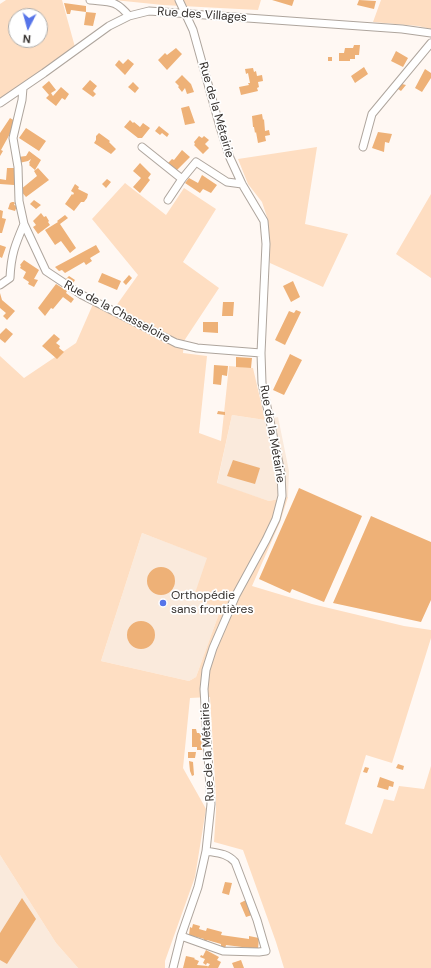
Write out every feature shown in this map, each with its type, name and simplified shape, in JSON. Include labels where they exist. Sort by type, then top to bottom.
[{"type":"street","points":[[90,0],[114,3],[121,7],[129,16]]},
{"type":"street","name":"Rue de la Métairie","points":[[172,968],[181,936],[198,887],[206,851],[211,804],[204,690],[206,670],[213,648],[236,595],[276,519],[282,496],[281,473],[262,383],[261,353],[266,267],[264,221],[242,184],[230,158],[193,30],[179,0]]},
{"type":"street","name":"Rue des Villages","points":[[0,103],[109,26],[129,16],[148,11],[402,29],[431,34]]},
{"type":"street","points":[[363,148],[372,114],[431,43]]},
{"type":"street","name":"Rue de la Chasseloire","points":[[23,88],[22,100],[13,138],[18,166],[19,201],[24,224],[46,271],[82,295],[176,343],[203,349],[261,353]]},
{"type":"street","points":[[142,147],[182,179]]},
{"type":"street","points":[[168,200],[196,162],[227,182],[242,184]]},
{"type":"street","points":[[0,285],[10,278],[11,260],[15,245],[24,224]]},
{"type":"street","points":[[181,936],[223,951],[266,951],[235,862],[230,856],[222,853],[206,851]]},
{"type":"shaded area","points":[[6,0],[62,0],[75,47],[0,99],[0,4]]},
{"type":"shaded area","points":[[114,0],[261,0],[258,10],[163,5]]},
{"type":"shaded area","points":[[381,0],[431,0],[431,29],[418,26],[373,22]]},
{"type":"shaded area","points":[[317,147],[305,224],[348,234],[323,287],[270,263],[268,220],[262,202],[248,184],[238,159]]},
{"type":"shaded area","points":[[125,183],[166,215],[184,188],[216,209],[183,262],[219,288],[184,341],[183,353],[207,356],[199,433],[221,441],[229,366],[253,368],[265,420],[232,415],[217,483],[269,501],[288,497],[280,522],[252,586],[312,604],[404,626],[431,630],[431,638],[392,763],[366,755],[345,824],[372,834],[384,799],[394,801],[399,786],[424,789],[431,766],[431,968],[284,968],[243,850],[214,842],[216,796],[210,697],[190,698],[183,768],[206,809],[195,877],[165,961],[165,968],[78,968],[56,943],[0,855],[0,356],[24,378],[76,343],[93,304],[111,313],[138,275],[92,219]],"holes":[[[142,533],[207,558],[193,599],[221,608],[196,677],[189,681],[101,661]]]},
{"type":"shaded area","points":[[431,194],[431,278],[396,254]]},
{"type":"shaded area","points":[[232,415],[265,420],[278,417],[289,471],[288,497],[269,501],[217,484]]},
{"type":"shaded area","name":"Orthopédie sans frontières","points":[[142,533],[208,558],[221,608],[196,677],[189,681],[101,661]]},
{"type":"shaded area","points":[[0,855],[56,943],[78,968],[0,968]]},
{"type":"building","points":[[272,0],[294,0],[292,6]]},
{"type":"building","points":[[359,0],[376,1],[374,9],[357,5]]},
{"type":"building","points":[[64,3],[86,6],[86,12],[71,10],[70,14],[67,14]]},
{"type":"building","points":[[86,12],[96,13],[93,26],[84,25]]},
{"type":"building","points":[[354,45],[360,45],[359,55],[355,55],[355,59],[350,59],[350,61],[339,61],[339,53],[344,53],[345,48],[353,48]]},
{"type":"building","points":[[176,48],[182,54],[167,70],[158,60],[165,53],[167,55]]},
{"type":"building","points":[[396,51],[408,58],[403,67],[391,61]]},
{"type":"building","points":[[328,57],[332,57],[332,61],[328,61]]},
{"type":"building","points":[[128,59],[134,64],[125,75],[115,65],[119,60],[123,64]]},
{"type":"building","points":[[364,67],[368,74],[355,83],[351,76]]},
{"type":"building","points":[[253,68],[254,72],[256,71],[257,76],[262,75],[263,81],[258,82],[258,91],[241,95],[239,87],[249,85],[248,83],[250,83],[248,73],[246,74],[245,69]]},
{"type":"building","points":[[425,69],[431,73],[431,78],[422,92],[415,88]]},
{"type":"building","points":[[182,75],[191,84],[194,92],[187,94],[185,88],[182,92],[178,87],[179,86],[175,82]]},
{"type":"building","points":[[90,80],[97,86],[93,91],[96,94],[93,97],[82,89]]},
{"type":"building","points":[[49,81],[56,90],[51,93],[53,96],[61,87],[69,94],[65,100],[62,98],[56,106],[46,98],[49,95],[42,87]]},
{"type":"building","points":[[133,82],[139,88],[135,93],[128,87]]},
{"type":"building","points":[[402,84],[406,85],[401,91],[398,89]]},
{"type":"building","points":[[189,106],[195,123],[185,125],[181,108]]},
{"type":"building","points":[[262,114],[265,131],[269,130],[270,135],[265,136],[266,141],[258,143],[256,132],[255,133],[253,127],[252,116]]},
{"type":"building","points":[[10,118],[15,121],[12,130],[1,150],[3,151],[0,156],[0,133]]},
{"type":"building","points":[[130,120],[140,127],[143,123],[150,128],[142,138],[138,138],[124,127]]},
{"type":"building","points":[[159,126],[169,134],[167,137],[162,133],[160,135],[155,131]]},
{"type":"building","points":[[26,128],[46,141],[39,151],[19,138]]},
{"type":"building","points":[[378,132],[392,134],[389,143],[385,142],[384,152],[372,148]]},
{"type":"building","points":[[99,133],[110,141],[109,142],[116,149],[111,154],[94,143],[96,136]]},
{"type":"building","points":[[199,136],[202,138],[204,136],[209,140],[205,144],[209,148],[203,154],[194,145],[194,142]]},
{"type":"building","points":[[182,150],[190,157],[176,171],[167,164],[172,159],[174,160]]},
{"type":"building","points":[[29,151],[41,160],[35,170],[29,165],[31,159],[19,163],[18,157],[26,156]]},
{"type":"building","points":[[140,163],[151,174],[148,178],[150,180],[140,193],[133,187],[141,178],[133,171]]},
{"type":"building","points":[[7,168],[15,168],[14,185],[0,184],[0,179],[6,180]]},
{"type":"building","points":[[38,168],[49,180],[26,197],[20,190],[37,176],[34,171]]},
{"type":"building","points":[[202,175],[217,185],[211,193],[203,189],[200,193],[185,183],[189,178],[198,183]]},
{"type":"building","points":[[107,179],[111,182],[106,188],[102,184]]},
{"type":"building","points":[[75,184],[79,187],[78,189],[88,194],[84,202],[81,202],[74,211],[65,204],[74,193],[71,191]]},
{"type":"building","points":[[34,200],[41,205],[36,209],[30,204]]},
{"type":"building","points":[[14,202],[14,205],[17,206],[15,211],[8,209],[10,203]]},
{"type":"building","points":[[0,210],[3,211],[2,218],[6,219],[2,233],[0,233]]},
{"type":"building","points":[[41,213],[44,217],[46,216],[50,225],[38,234],[33,227],[36,225],[33,221]]},
{"type":"building","points":[[65,215],[68,218],[60,224],[76,248],[70,253],[61,241],[55,245],[45,230],[58,222],[57,221]]},
{"type":"building","points":[[0,245],[6,247],[2,258],[0,257]]},
{"type":"building","points":[[96,245],[100,252],[90,258],[92,261],[86,265],[84,262],[65,273],[62,270],[59,271],[55,267]]},
{"type":"building","points":[[24,260],[39,270],[34,279],[38,280],[34,287],[28,284],[29,282],[23,278],[26,272],[20,268],[20,265]]},
{"type":"building","points":[[102,273],[121,281],[117,290],[98,282]]},
{"type":"building","points":[[129,275],[132,278],[126,285],[123,282]]},
{"type":"building","points":[[69,276],[75,280],[72,285],[65,280]]},
{"type":"building","points":[[293,281],[300,297],[291,302],[283,286]]},
{"type":"building","points":[[56,284],[67,291],[66,293],[74,299],[71,303],[63,297],[45,316],[38,308]]},
{"type":"building","points":[[0,293],[2,300],[15,311],[7,320],[3,316],[6,313],[0,308]]},
{"type":"building","points":[[223,302],[234,302],[233,316],[222,316]]},
{"type":"building","points":[[296,310],[301,312],[285,345],[275,340],[289,311],[294,313]]},
{"type":"building","points":[[203,322],[218,322],[218,333],[203,332]]},
{"type":"building","points":[[6,328],[13,334],[5,343],[0,339],[0,334]]},
{"type":"building","points":[[54,334],[60,339],[56,343],[64,352],[57,359],[42,346]]},
{"type":"building","points":[[290,354],[302,360],[284,395],[273,390]]},
{"type":"building","points":[[236,357],[252,358],[251,368],[236,367]]},
{"type":"building","points":[[214,365],[228,366],[227,376],[222,375],[221,385],[213,384]]},
{"type":"building","points":[[218,411],[225,412],[225,415],[217,414]]},
{"type":"building","points":[[233,460],[260,468],[255,484],[227,476]]},
{"type":"building","points":[[299,488],[362,516],[324,602],[292,589],[290,593],[259,579]]},
{"type":"building","points":[[371,516],[431,542],[431,600],[421,622],[333,603]]},
{"type":"building","points":[[161,567],[171,571],[175,581],[171,591],[161,595],[151,591],[147,581],[151,571]]},
{"type":"building","points":[[141,621],[151,625],[155,635],[151,645],[141,649],[131,645],[127,635],[131,625]]},
{"type":"building","points":[[192,729],[196,729],[197,733],[201,733],[202,750],[197,750],[197,747],[192,747]]},
{"type":"building","points":[[188,752],[196,752],[195,758],[188,758]]},
{"type":"building","points":[[189,761],[193,762],[194,775],[192,776],[190,771]]},
{"type":"building","points":[[398,764],[404,766],[403,770],[396,768]]},
{"type":"building","points":[[365,767],[369,768],[367,773],[363,772]]},
{"type":"building","points":[[380,777],[394,782],[393,787],[389,786],[388,790],[377,787]]},
{"type":"building","points":[[225,882],[232,883],[229,895],[222,893]]},
{"type":"building","points":[[22,898],[36,919],[7,964],[0,960],[0,933]]},
{"type":"building","points":[[246,900],[252,915],[246,917],[240,903]]},
{"type":"building","points":[[193,924],[200,926],[199,929],[206,931],[207,928],[222,932],[221,935],[249,939],[249,936],[259,938],[258,949],[226,945],[225,949],[221,947],[221,944],[207,940],[206,942],[204,939],[189,935],[190,927],[192,928]]},
{"type":"building","points":[[206,950],[219,957],[217,960],[221,962],[218,968],[207,968],[210,964],[207,963],[206,965],[203,963],[205,959],[200,957],[201,955],[203,956]]},
{"type":"building","points":[[186,956],[195,958],[194,959],[199,961],[197,965],[208,966],[207,968],[183,968]]},
{"type":"building","points":[[241,960],[244,968],[234,968],[232,963]]},
{"type":"place","name":"Orthopédie sans frontières","points":[[163,603]]}]
